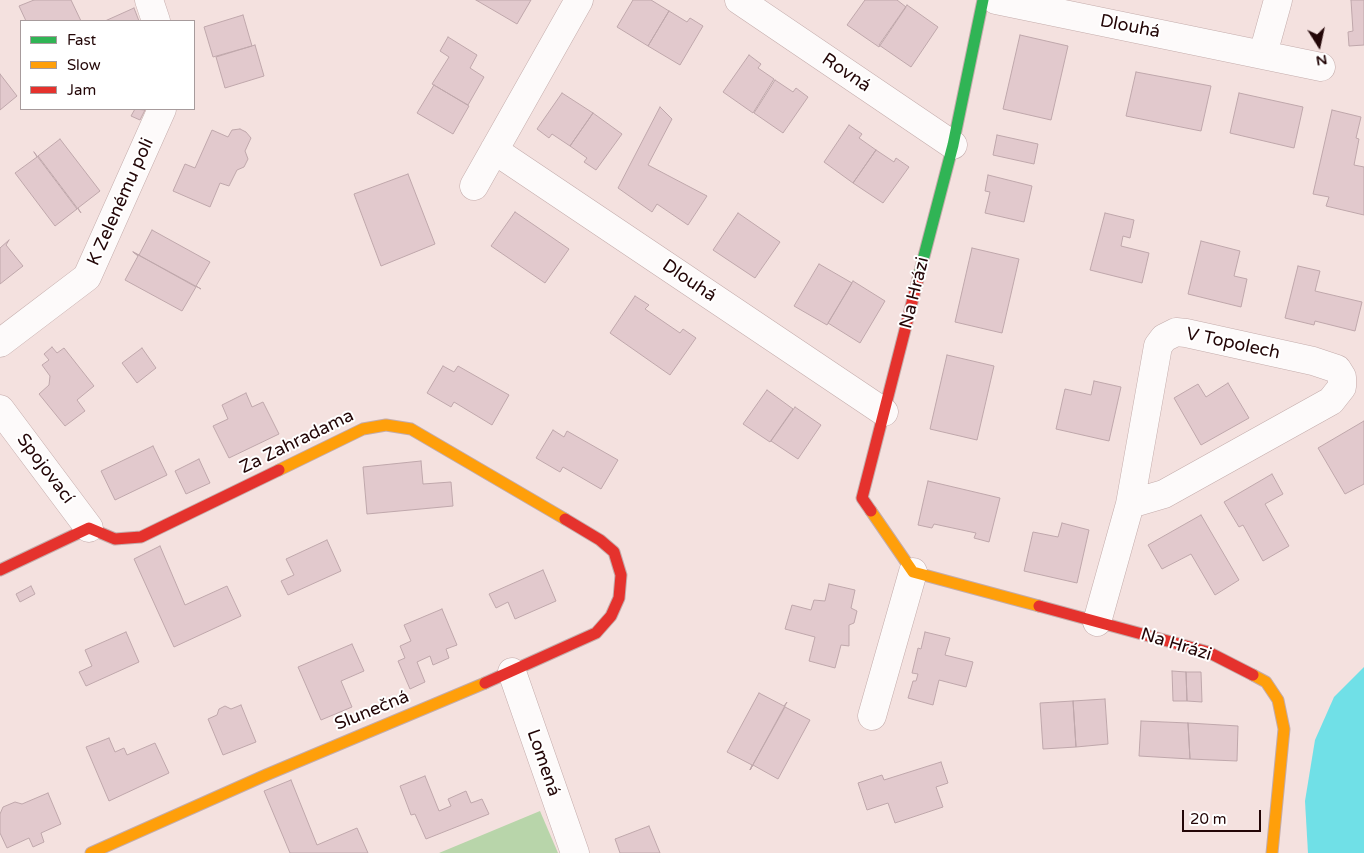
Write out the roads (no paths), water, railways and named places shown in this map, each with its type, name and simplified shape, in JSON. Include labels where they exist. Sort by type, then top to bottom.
[{"type":"street","points":[[149,0],[156,20]]},
{"type":"street","points":[[474,186],[579,0]]},
{"type":"street","name":"Rovná","points":[[739,0],[953,145]]},
{"type":"street","name":"Na Hrázi","points":[[983,0],[953,145],[862,498],[913,572],[1208,652],[1266,682],[1278,700],[1284,730],[1272,853]]},
{"type":"street","name":"Dlouhá","points":[[996,0],[1321,67]]},
{"type":"street","points":[[1263,54],[1278,0]]},
{"type":"street","name":"K Zelenému poli","points":[[0,343],[87,277],[162,110]]},
{"type":"street","name":"Dlouhá","points":[[494,150],[884,412]]},
{"type":"street","name":"V Topolech","points":[[1097,622],[1130,504],[1158,346],[1164,338],[1176,332],[1186,333],[1313,361],[1354,375],[1336,396],[1315,410],[1164,494],[1130,504]]},
{"type":"street","name":"Spojovací","points":[[0,409],[89,528]]},
{"type":"street","name":"Za Zahradama","points":[[89,528],[115,540],[141,537],[363,429],[374,426],[397,425],[424,436],[600,540],[614,552],[618,564]]},
{"type":"street","points":[[0,570],[89,528]]},
{"type":"street","name":"Slunečná","points":[[91,853],[266,775],[512,672],[596,633],[604,625],[618,598],[621,586],[618,564]]},
{"type":"street","points":[[872,716],[913,572]]},
{"type":"street","name":"Lomená","points":[[512,672],[575,853]]},
{"type":"water","points":[[1364,667],[1364,853],[1308,853],[1305,801],[1315,740],[1334,697]]}]
